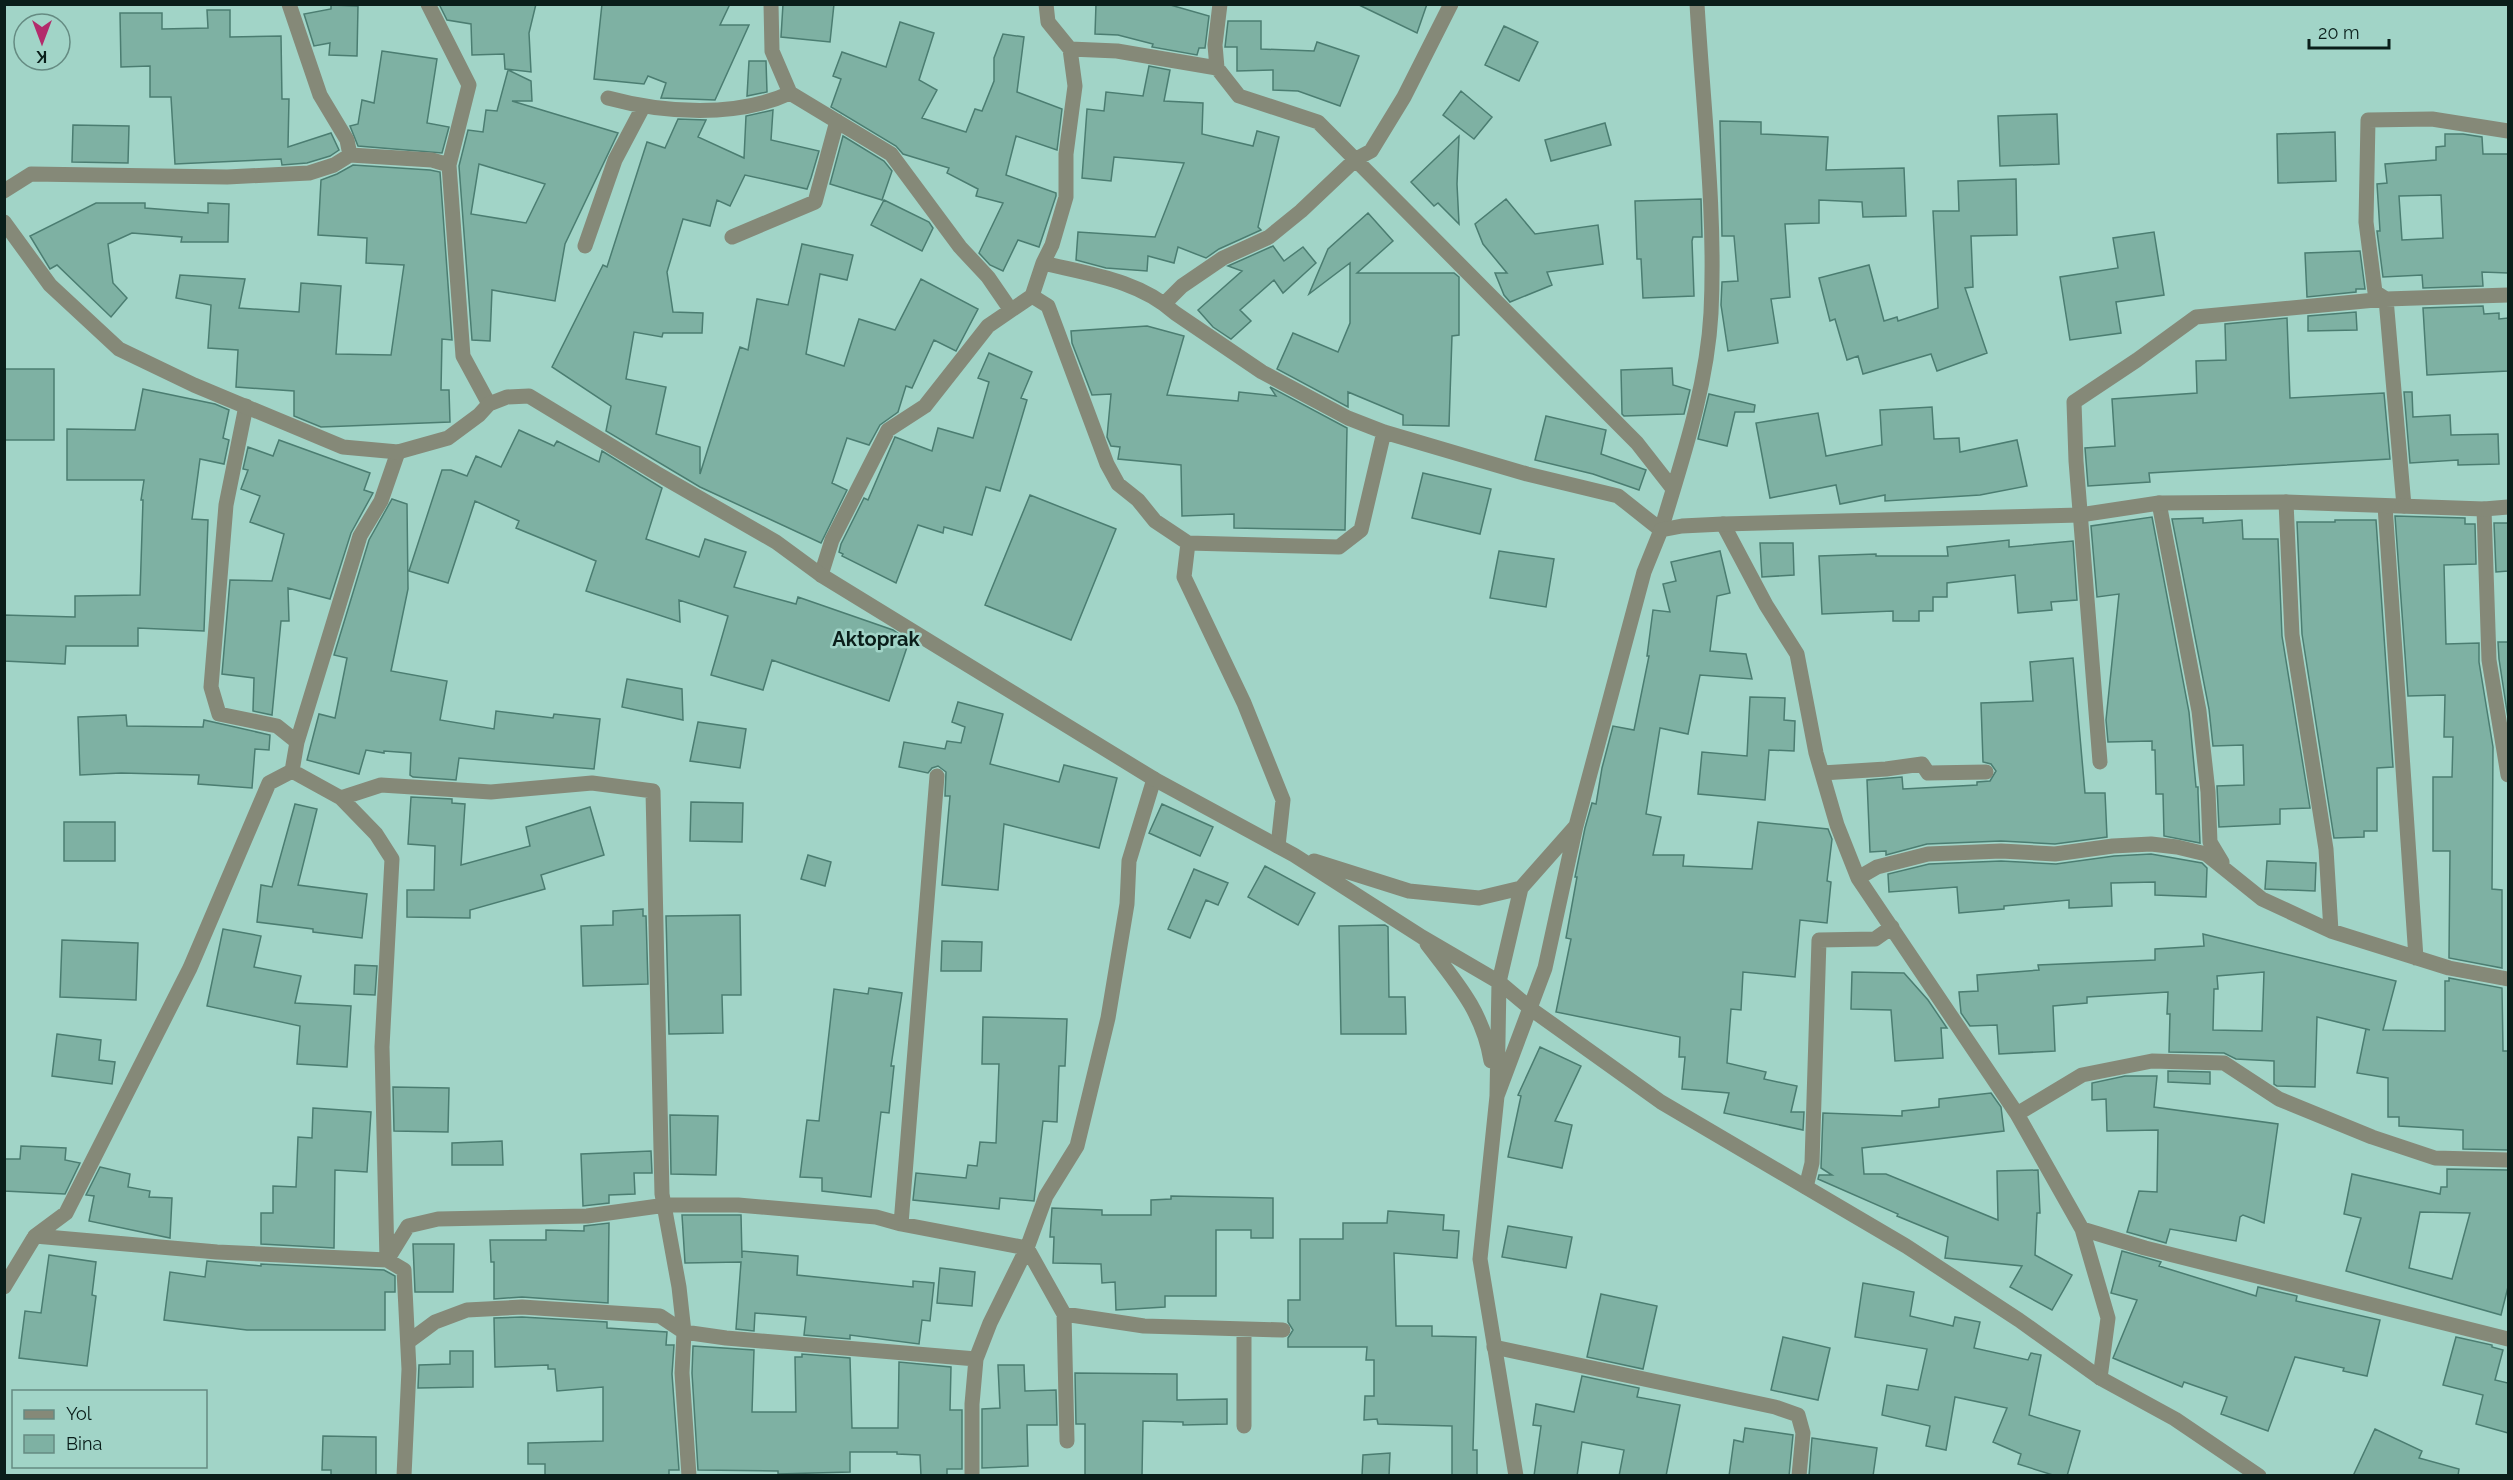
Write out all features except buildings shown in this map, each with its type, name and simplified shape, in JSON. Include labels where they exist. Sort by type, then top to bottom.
[{"type":"street","points":[[289,4],[320,95],[347,140],[350,155]]},
{"type":"street","points":[[428,4],[469,85],[449,165],[463,356],[489,404]]},
{"type":"street","points":[[771,4],[772,51],[790,93],[891,154],[960,248],[988,277],[1010,309]]},
{"type":"street","points":[[821,575],[832,540],[888,430],[925,406],[988,326],[1032,296],[1043,263],[1052,245],[1066,197],[1066,154],[1075,86],[1070,49],[1048,22],[1046,4]]},
{"type":"street","points":[[1220,4],[1215,45],[1217,68],[1239,96],[1318,123],[1637,443],[1673,489]]},
{"type":"street","points":[[1164,304],[1182,286],[1223,258],[1269,237],[1301,211],[1356,159],[1371,151],[1404,97],[1451,4]]},
{"type":"street","points":[[1497,1096],[1545,968],[1576,826],[1644,572],[1661,530],[1692,422],[1711,314],[1710,222],[1697,4]]},
{"type":"street","points":[[1070,49],[1117,51],[1217,68]]},
{"type":"street","points":[[608,98],[643,107],[725,109],[771,102],[790,93]]},
{"type":"street","points":[[585,246],[615,160],[643,107]]},
{"type":"street","points":[[2386,299],[2375,292],[2366,222],[2368,120],[2432,118],[2497,127],[2508,131]]},
{"type":"street","points":[[732,237],[815,202],[837,121]]},
{"type":"street","points":[[4,191],[31,174],[226,177],[309,173],[334,165],[350,155],[432,160],[449,165]]},
{"type":"street","points":[[4,222],[50,285],[119,349],[194,385],[343,447],[398,452],[448,438],[479,415],[489,404],[507,397],[529,396],[776,542],[821,575],[1154,779],[1294,855],[1422,937],[1499,982],[1531,1009],[1661,1102],[1906,1246],[2019,1320],[2100,1378],[2175,1419],[2259,1476]]},
{"type":"street","points":[[1043,263],[1121,281],[1164,304],[1174,314],[1262,372],[1348,418],[1384,432],[1527,474],[1618,496],[1661,530],[1682,526],[1723,524],[2080,515],[2159,503],[2286,502],[2484,509],[2508,507]]},
{"type":"street","points":[[2100,762],[2080,515],[2074,402],[2196,317],[2386,299],[2508,295]]},
{"type":"street","points":[[1032,296],[1048,306],[1107,464],[1118,484],[1138,500],[1155,521],[1188,543],[1339,547],[1361,530],[1384,432]]},
{"type":"street","points":[[2386,299],[2404,506]]},
{"type":"street","points":[[246,406],[226,505],[211,687],[219,714],[277,726],[297,742]]},
{"type":"street","points":[[292,771],[297,742],[360,536],[381,501],[398,452]]},
{"type":"street","points":[[2286,502],[2292,635],[2326,849],[2331,931]]},
{"type":"street","points":[[2159,503],[2199,711],[2208,792],[2210,842],[2227,869]]},
{"type":"street","points":[[2385,506],[2416,958]]},
{"type":"street","points":[[2484,509],[2489,660],[2508,776]]},
{"type":"street","points":[[1723,524],[1766,606],[1797,654],[1822,773],[1837,825],[1858,878],[2016,1114],[2082,1229],[2108,1318],[2100,1378]]},
{"type":"street","points":[[1188,543],[1184,577],[1244,703],[1283,800],[1278,846]]},
{"type":"street","points":[[1822,773],[1922,764],[1928,773],[1986,772]]},
{"type":"street","points":[[292,771],[341,798],[376,834],[392,859],[382,1047],[387,1260]]},
{"type":"street","points":[[4,1287],[35,1236],[66,1213],[190,968],[269,783],[292,771]]},
{"type":"street","points":[[901,1224],[937,776]]},
{"type":"street","points":[[972,1476],[972,1404],[976,1359],[990,1323],[1027,1248],[1046,1196],[1077,1146],[1108,1018],[1127,904],[1129,861],[1154,779]]},
{"type":"street","points":[[341,798],[381,785],[491,792],[592,783],[653,791],[662,1194],[666,1204],[684,1332],[682,1373],[689,1476]]},
{"type":"street","points":[[1516,1476],[1480,1259],[1497,1096],[1499,982],[1521,888],[1576,826]]},
{"type":"street","points":[[1858,878],[1877,867],[1928,854],[2001,850],[2055,854],[2113,846],[2151,844],[2177,847],[2206,854],[2262,899],[2331,931],[2449,968],[2508,979]]},
{"type":"street","points":[[1294,855],[1409,891],[1479,898],[1521,888]]},
{"type":"street","points":[[1806,1187],[1812,1163],[1819,940],[1875,939],[1892,927]]},
{"type":"street","points":[[1422,937],[1467,995],[1481,1022],[1488,1045],[1497,1096]]},
{"type":"street","points":[[2016,1114],[2082,1075],[2152,1061],[2224,1063],[2279,1099],[2372,1137],[2435,1158],[2508,1160]]},
{"type":"street","points":[[387,1260],[408,1226],[438,1219],[587,1216],[666,1204],[738,1205],[876,1216],[901,1224],[1027,1248],[1064,1314],[1067,1441]]},
{"type":"street","points":[[2082,1229],[2145,1248],[2508,1339]]},
{"type":"street","points":[[35,1236],[217,1252],[387,1260],[404,1270],[408,1342],[404,1476]]},
{"type":"street","points":[[408,1342],[435,1322],[466,1310],[522,1307],[660,1316],[684,1332],[845,1349],[976,1359]]},
{"type":"street","points":[[1064,1314],[1144,1326],[1283,1330]]},
{"type":"street","points":[[1244,1330],[1244,1426]]},
{"type":"street","points":[[1494,1347],[1775,1407],[1798,1415],[1803,1433],[1799,1476]]},
{"type":"district","name":"Aktoprak","points":[[876,639]]}]
